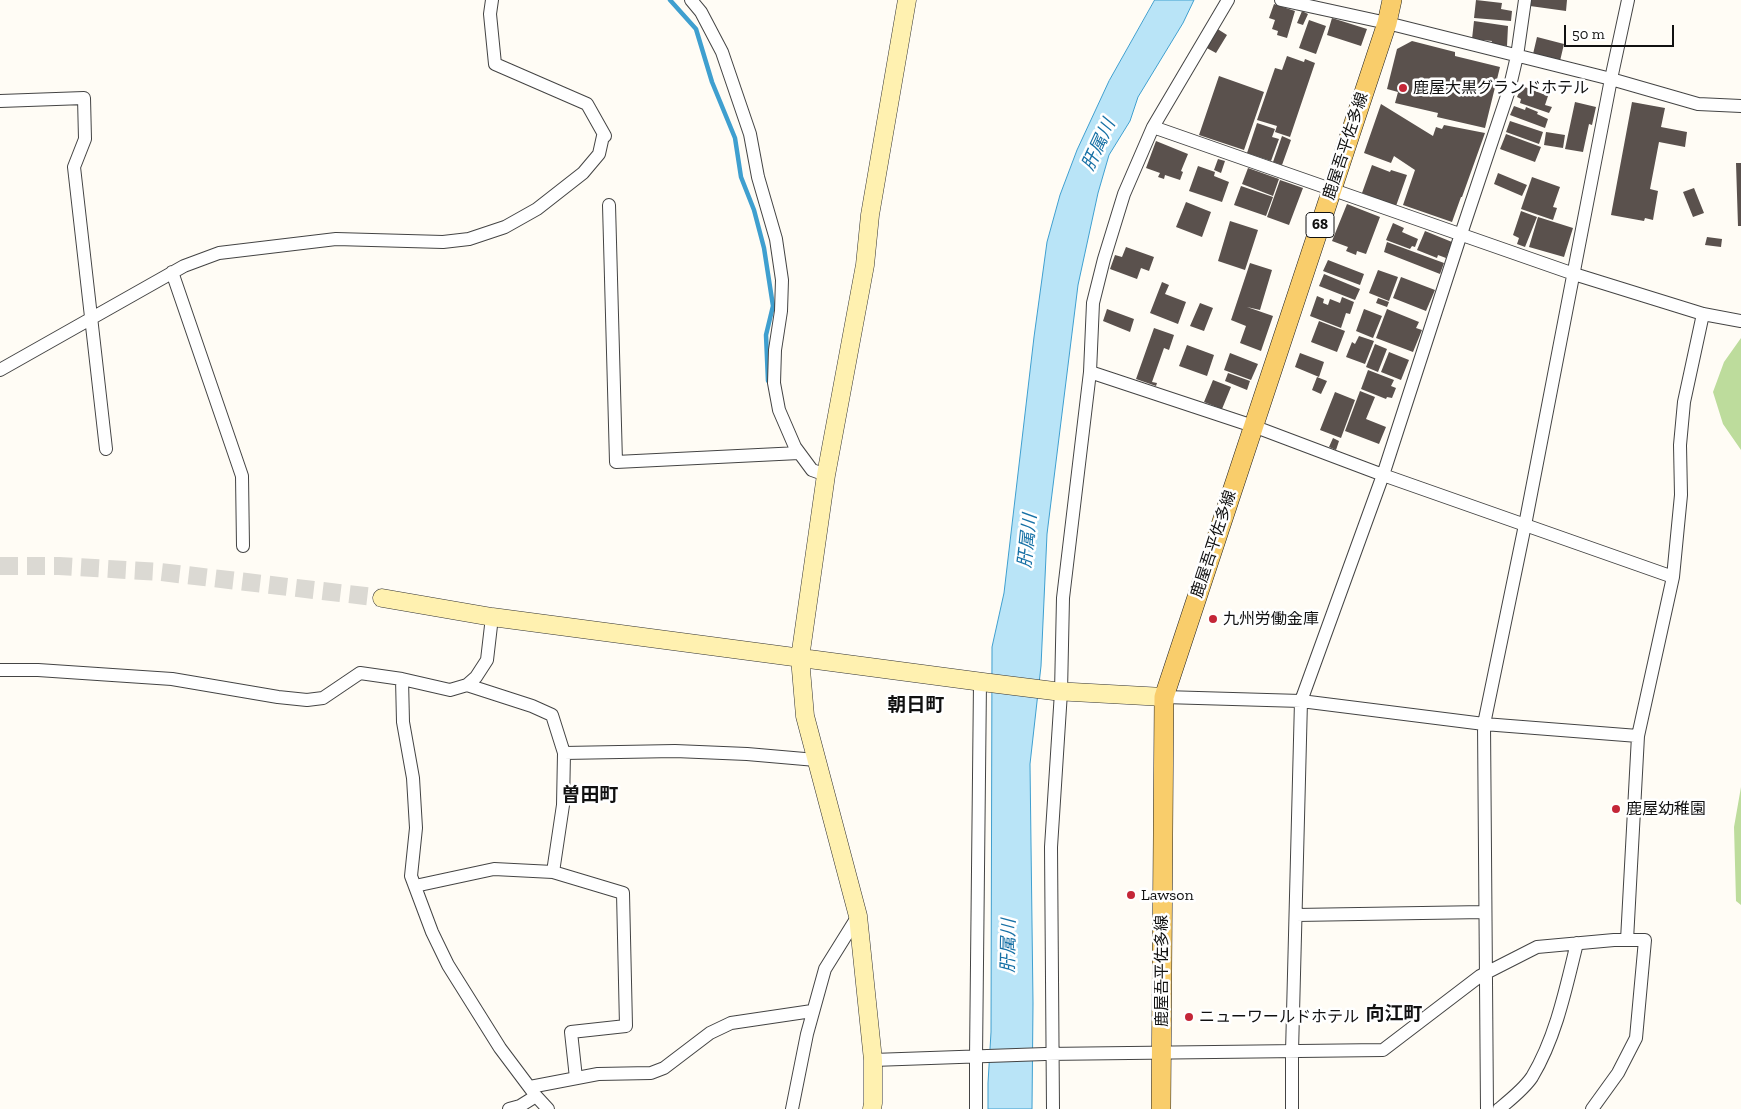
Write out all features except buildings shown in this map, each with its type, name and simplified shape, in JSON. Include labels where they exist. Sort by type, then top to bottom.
[{"type":"main road","name":"鹿屋吾平佐多線","points":[[1161,1109],[1164,697],[1387,23],[1392,0]]},
{"type":"street","points":[[0,370],[172,272],[219,252],[336,239],[443,242],[470,239],[505,227],[536,209],[583,173],[599,154],[603,136],[605,136],[587,104],[495,64],[490,14],[492,0]]},
{"type":"street","points":[[691,0],[701,12],[722,52],[750,134],[758,177],[776,239],[782,280],[781,311],[775,350],[774,383],[779,410],[799,453],[812,470],[826,476]]},
{"type":"street","points":[[873,1107],[872,1060],[858,916],[805,716],[800,658],[826,476],[865,265],[872,206],[907,0]]},
{"type":"street","points":[[1053,1109],[1049,1054],[1051,847],[1058,692],[1063,598],[1090,372],[1094,302],[1104,259],[1124,194],[1153,127],[1228,0]]},
{"type":"street","points":[[1281,0],[1387,23],[1611,79],[1698,104],[1741,106]]},
{"type":"street","points":[[1292,1109],[1301,701],[1383,475],[1509,90],[1517,56],[1525,0]]},
{"type":"street","points":[[1487,1109],[1484,724],[1628,0]]},
{"type":"street","points":[[0,101],[84,98],[85,139],[74,167],[106,449]]},
{"type":"street","points":[[1153,127],[1574,274],[1703,314],[1741,320]]},
{"type":"street","points":[[609,205],[616,462],[799,453]]},
{"type":"street","points":[[172,272],[242,476],[244,546]]},
{"type":"street","points":[[1627,940],[1638,736],[1673,577],[1681,495],[1680,445],[1684,402],[1703,314]]},
{"type":"street","points":[[1090,372],[1253,426],[1383,475],[1673,577]]},
{"type":"street","points":[[382,598],[492,617],[1058,692],[1301,701],[1484,724],[1638,736]]},
{"type":"street","points":[[0,670],[38,670],[172,679],[307,700],[323,698],[360,673],[402,679],[450,690],[467,685],[476,677],[487,660],[492,617]]},
{"type":"street","points":[[402,679],[403,722],[412,778],[416,828],[411,876],[432,932],[448,965],[500,1048],[548,1109]]},
{"type":"street","points":[[976,1109],[980,1057],[985,683]]},
{"type":"street","points":[[467,685],[532,706],[552,715],[564,753],[563,804],[553,872]]},
{"type":"street","points":[[564,753],[675,751],[747,754],[816,760]]},
{"type":"street","points":[[415,886],[494,869],[553,872],[623,893],[626,1026],[571,1032],[576,1078]]},
{"type":"street","points":[[1296,915],[1485,912]]},
{"type":"street","points":[[792,1109],[812,1011],[825,969],[858,916]]},
{"type":"street","points":[[872,1060],[1049,1054],[1383,1050],[1486,973],[1537,947],[1645,940],[1636,1038],[1618,1073],[1592,1109]]},
{"type":"street","points":[[1499,1109],[1531,1079],[1549,1043],[1566,988],[1577,943]]},
{"type":"street","points":[[509,1109],[520,1106],[533,1092],[576,1078],[598,1074],[651,1073],[664,1068],[710,1033],[731,1023],[812,1011]]},
{"type":"green space","points":[[1741,338],[1741,450],[1723,424],[1713,392],[1724,362]]},
{"type":"green space","points":[[1741,787],[1741,905],[1736,901],[1734,827]]},
{"type":"water","name":"肝属川","points":[[1155,0],[1194,0],[1183,23],[1138,97],[1130,121],[1109,155],[1098,193],[1078,285],[1047,534],[1041,666],[1030,764],[1033,1003],[1032,1109],[988,1109],[991,1032],[992,647],[1004,593],[1047,242],[1060,195],[1077,150],[1109,81]]},
{"type":"waterway","points":[[670,0],[696,29],[712,82],[735,138],[741,177],[754,210],[764,248],[773,306],[766,335],[768,381]]},
{"type":"tunnel","points":[[0,566],[59,566],[161,572],[382,598]]},
{"type":"place","name":"鹿屋大黒グランドホテル","points":[[1403,88]]},
{"type":"place","name":"九州労働金庫","points":[[1213,619]]},
{"type":"place","name":"鹿屋幼稚園","points":[[1616,809]]},
{"type":"place","name":"Lawson","points":[[1131,895]]},
{"type":"place","name":"ニューワールドホテル","points":[[1189,1017]]},
{"type":"district","name":"朝日町","points":[[916,706]]},
{"type":"district","name":"曽田町","points":[[590,796]]},
{"type":"district","name":"向江町","points":[[1394,1015]]}]
